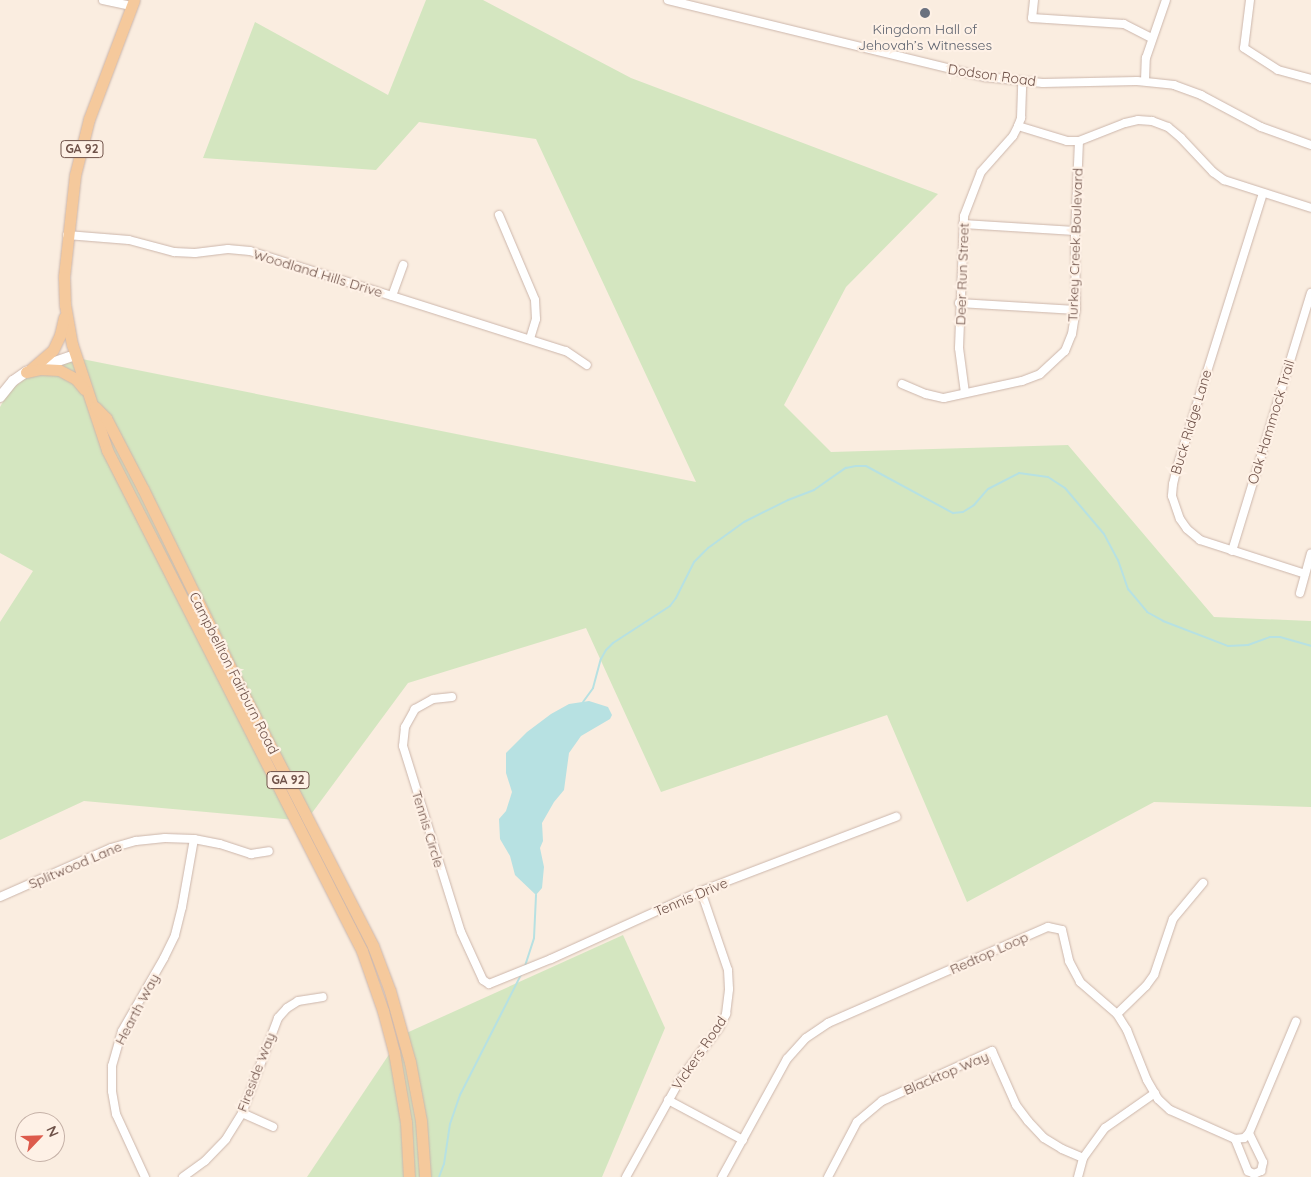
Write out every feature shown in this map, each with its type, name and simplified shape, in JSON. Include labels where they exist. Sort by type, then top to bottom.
[{"type":"main road","name":"Campbellton Fairburn Road","points":[[133,3],[89,119],[75,175],[67,235],[64,277],[65,305],[75,355],[107,450],[362,951],[377,990],[394,1052],[405,1114],[409,1177]]},
{"type":"main road","points":[[0,397],[14,381],[49,355],[58,343],[65,305]]},
{"type":"main road","points":[[26,372],[75,355]]},
{"type":"main road","points":[[26,372],[50,369],[68,373],[80,384],[93,405]]},
{"type":"main road","name":"Campbellton Fairburn Road","points":[[93,405],[106,418],[139,481],[372,946],[390,991],[410,1062],[421,1121],[425,1177]]},
{"type":"street","points":[[102,0],[133,3]]},
{"type":"street","name":"Dodson Road","points":[[668,0],[951,70],[1022,81],[1068,83],[1145,81],[1174,85],[1200,94],[1261,126],[1311,145]]},
{"type":"street","points":[[1034,0],[1032,18],[1124,24],[1152,38]]},
{"type":"street","points":[[1145,81],[1146,58],[1166,0]]},
{"type":"street","points":[[1250,0],[1244,48],[1278,70],[1311,80]]},
{"type":"street","name":"Deer Run Street","points":[[966,393],[959,348],[959,303],[964,216],[981,172],[1013,136],[1018,126],[1022,81]]},
{"type":"street","points":[[1018,126],[1067,141],[1078,141],[1125,123],[1138,120],[1152,121],[1168,127],[1182,138],[1213,172],[1224,180],[1311,208]]},
{"type":"street","name":"Turkey Creek Boulevard","points":[[902,384],[926,394],[944,398],[1022,381],[1040,374],[1053,365],[1065,351],[1072,334],[1076,310],[1075,231],[1078,141]]},
{"type":"street","name":"Buck Ridge Lane","points":[[1263,193],[1172,484],[1176,509],[1187,529],[1210,545],[1304,574]]},
{"type":"street","points":[[499,215],[535,300],[536,319],[530,340]]},
{"type":"street","points":[[963,224],[1075,231]]},
{"type":"street","name":"Woodland Hills Drive","points":[[67,235],[130,240],[174,252],[228,249],[250,251],[566,351],[587,365]]},
{"type":"street","name":"Woodland Hills Drive","points":[[392,296],[403,265]]},
{"type":"street","name":"Oak Hammock Trail","points":[[1232,551],[1311,293]]},
{"type":"street","points":[[959,303],[1076,310]]},
{"type":"street","points":[[1300,593],[1311,553]]},
{"type":"street","name":"Tennis Circle","points":[[452,697],[433,699],[415,709],[405,727],[403,746],[461,932],[483,980],[489,984]]},
{"type":"street","name":"Tennis Drive","points":[[489,984],[551,959],[701,891],[896,817]]},
{"type":"street","name":"Splitwood Lane","points":[[0,897],[111,848],[136,841],[165,838],[194,839],[220,844],[251,854],[269,851]]},
{"type":"street","name":"Hearth Way","points":[[145,1177],[116,1114],[112,1092],[112,1066],[122,1031],[175,935],[194,839]]},
{"type":"street","points":[[1117,1014],[1146,986],[1154,975],[1173,919],[1203,884]]},
{"type":"street","name":"Vickers Road","points":[[626,1177],[668,1100],[696,1057],[719,1028],[728,1005],[728,970],[701,891]]},
{"type":"street","name":"Redtop Loop","points":[[722,1177],[787,1059],[806,1038],[828,1023],[1048,927],[1062,930],[1069,961],[1080,982],[1117,1014],[1127,1030],[1155,1093],[1170,1110],[1235,1140]]},
{"type":"street","name":"Fireside Way","points":[[183,1177],[205,1161],[226,1139],[242,1113],[273,1027],[287,1008],[298,1001],[323,997]]},
{"type":"street","points":[[1249,1132],[1263,1162],[1261,1171],[1254,1174],[1248,1171],[1235,1140],[1244,1138],[1249,1132],[1296,1021]]},
{"type":"street","name":"Blacktop Way","points":[[828,1177],[857,1122],[882,1101],[992,1051],[1016,1105],[1028,1121],[1044,1138],[1062,1149],[1083,1158]]},
{"type":"street","points":[[1078,1177],[1083,1158],[1105,1128],[1155,1093]]},
{"type":"street","points":[[668,1100],[742,1140]]},
{"type":"street","points":[[242,1113],[273,1127]]},
{"type":"green space","points":[[426,0],[483,0],[631,78],[938,194],[846,287],[784,405],[831,452],[1068,445],[1214,617],[1311,621],[1311,807],[1154,802],[967,902],[887,715],[661,792],[586,628],[408,683],[306,821],[84,801],[0,840],[0,622],[33,571],[0,553],[0,407],[9,391],[34,372],[82,359],[696,482],[536,139],[419,122],[376,170],[203,158],[255,22],[388,95]]},
{"type":"green space","points":[[623,935],[665,1028],[602,1177],[307,1177],[402,1035]]},
{"type":"water","points":[[589,701],[608,707],[612,715],[610,719],[581,736],[569,753],[564,790],[554,802],[542,823],[543,841],[540,848],[544,867],[542,888],[536,895],[515,875],[510,856],[500,839],[499,819],[506,811],[512,792],[506,773],[506,753],[527,732],[551,714],[569,704]]},
{"type":"waterway","points":[[583,702],[593,688],[601,659],[606,650],[613,643],[670,606],[694,562],[708,548],[744,522],[788,500],[814,490],[846,468],[856,466],[866,466],[953,513],[963,512],[974,505],[988,489],[1019,473],[1048,477],[1065,488],[1104,534],[1118,560],[1128,589],[1147,612],[1163,621],[1228,646],[1248,645],[1270,637],[1280,637],[1311,646]]},
{"type":"waterway","points":[[525,966],[534,938],[536,895]]},
{"type":"waterway","points":[[439,1177],[444,1164],[450,1124],[460,1095],[521,975]]},
{"type":"place","name":"Kingdom Hall of Jehovah’s Witnesses","points":[[925,13]]}]
